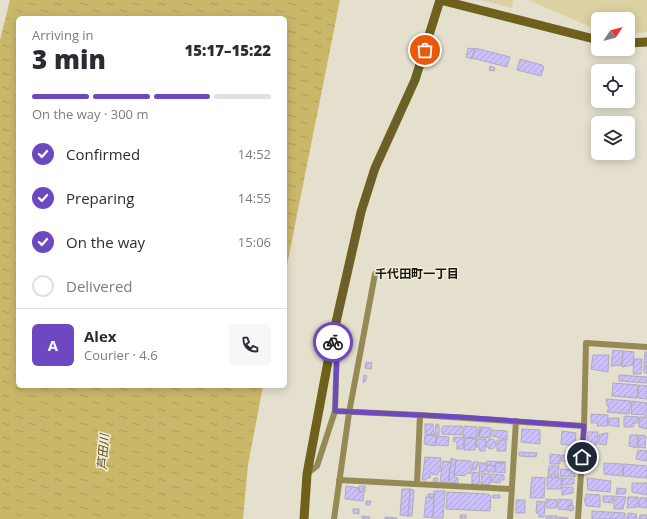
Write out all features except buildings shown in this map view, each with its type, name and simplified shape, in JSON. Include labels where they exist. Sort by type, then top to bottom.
[{"type":"street","points":[[304,519],[307,474],[332,340],[361,212],[375,168],[415,80],[440,0],[456,2],[591,38]]},
{"type":"street","points":[[635,43],[647,42]]},
{"type":"street","points":[[334,519],[349,412],[374,274]]},
{"type":"street","points":[[307,474],[317,466],[335,411],[337,349],[332,340]]},
{"type":"street","points":[[578,519],[584,426],[586,342],[647,347]]},
{"type":"street","points":[[335,411],[516,420],[584,426]]},
{"type":"street","points":[[417,484],[420,415]]},
{"type":"street","points":[[510,519],[516,420]]},
{"type":"street","points":[[339,480],[511,489]]},
{"type":"shaded area","points":[[481,0],[513,0],[512,8]]},
{"type":"shaded area","points":[[528,0],[647,0],[647,32],[635,33],[635,12],[591,12],[591,27]]},
{"type":"water","name":"芦田川","points":[[10,0],[340,0],[287,265],[287,16],[16,16],[16,388],[263,388],[248,465],[243,519],[0,519],[0,40]]},
{"type":"way so far","points":[[333,342],[332,340],[361,212],[375,168],[390,138],[415,80],[425,50]]},
{"type":"district","name":"千代田町一丁目","points":[[417,273]]},
{"type":"route","points":[[333,342],[337,349],[335,411],[516,420],[584,426],[582,457]]}]
